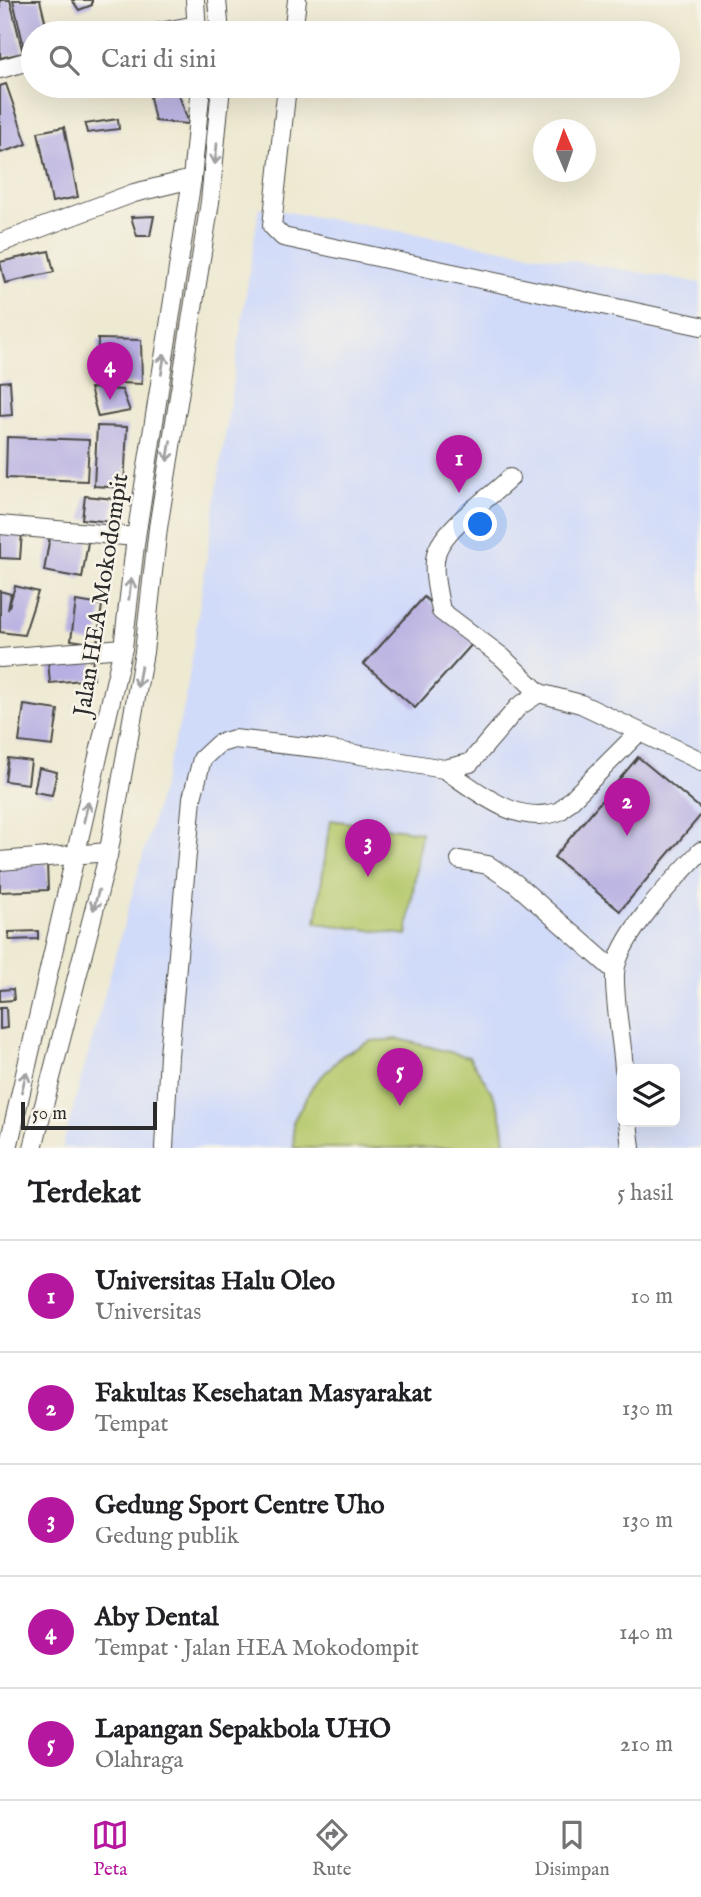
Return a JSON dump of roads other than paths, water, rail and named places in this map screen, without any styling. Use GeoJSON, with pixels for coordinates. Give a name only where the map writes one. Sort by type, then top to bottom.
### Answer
{"type":"FeatureCollection","features":[{"type":"Feature","properties":{"kind":"street"},"geometry":{"type":"LineString","coordinates":[[195,0],[196,21]]}},
{"type":"Feature","properties":{"kind":"street"},"geometry":{"type":"LineString","coordinates":[[217,0],[219,21]]}},
{"type":"Feature","properties":{"kind":"street"},"geometry":{"type":"LineString","coordinates":[[294,21],[297,0]]}},
{"type":"Feature","properties":{"kind":"street"},"geometry":{"type":"LineString","coordinates":[[0,69],[21,63]]}},
{"type":"Feature","properties":{"kind":"street","name":"Jalan HEA Mokodompit"},"geometry":{"type":"LineString","coordinates":[[8,1148],[123,648],[136,537],[192,179],[200,98]]}},
{"type":"Feature","properties":{"kind":"street","name":"Jalan HEA Mokodompit"},"geometry":{"type":"LineString","coordinates":[[33,1148],[108,852],[144,652],[158,528],[211,202],[219,98]]}},
{"type":"Feature","properties":{"kind":"street"},"geometry":{"type":"LineString","coordinates":[[287,98],[272,226],[283,237],[701,326]]}},
{"type":"Feature","properties":{"kind":"street"},"geometry":{"type":"LineString","coordinates":[[0,243],[134,193],[192,179]]}},
{"type":"Feature","properties":{"kind":"street"},"geometry":{"type":"LineString","coordinates":[[175,289],[197,288]]}},
{"type":"Feature","properties":{"kind":"street"},"geometry":{"type":"LineString","coordinates":[[510,478],[449,532],[437,552],[435,577],[441,611],[502,657],[539,693],[581,704],[701,761]]}},
{"type":"Feature","properties":{"kind":"street"},"geometry":{"type":"LineString","coordinates":[[0,525],[136,537]]}},
{"type":"Feature","properties":{"kind":"street"},"geometry":{"type":"LineString","coordinates":[[0,658],[123,648]]}},
{"type":"Feature","properties":{"kind":"street"},"geometry":{"type":"LineString","coordinates":[[444,769],[470,763],[518,707],[539,693]]}},
{"type":"Feature","properties":{"kind":"street"},"geometry":{"type":"LineString","coordinates":[[164,1148],[169,1055],[191,811],[202,759],[218,744],[234,739],[325,749],[444,769],[512,811],[534,817],[560,811],[639,732]]}},
{"type":"Feature","properties":{"kind":"street"},"geometry":{"type":"LineString","coordinates":[[624,1064],[615,971],[630,935],[701,851]]}},
{"type":"Feature","properties":{"kind":"street"},"geometry":{"type":"LineString","coordinates":[[0,861],[108,852]]}},
{"type":"Feature","properties":{"kind":"street"},"geometry":{"type":"LineString","coordinates":[[460,860],[488,865],[515,883],[615,971]]}},
{"type":"Feature","properties":{"kind":"street"},"geometry":{"type":"LineString","coordinates":[[629,1127],[631,1148]]}},
{"type":"Feature","properties":{"kind":"place","name":"Aby Dental"},"geometry":{"type":"Point","coordinates":[110,400]}},
{"type":"Feature","properties":{"kind":"place","name":"Universitas Halu Oleo"},"geometry":{"type":"Point","coordinates":[459,493]}},
{"type":"Feature","properties":{"kind":"place","name":"Fakultas Kesehatan Masyarakat"},"geometry":{"type":"Point","coordinates":[627,836]}},
{"type":"Feature","properties":{"kind":"place","name":"Gedung Sport Centre Uho"},"geometry":{"type":"Point","coordinates":[368,877]}},
{"type":"Feature","properties":{"kind":"place","name":"Lapangan Sepakbola UHO"},"geometry":{"type":"Point","coordinates":[400,1106]}}]}
